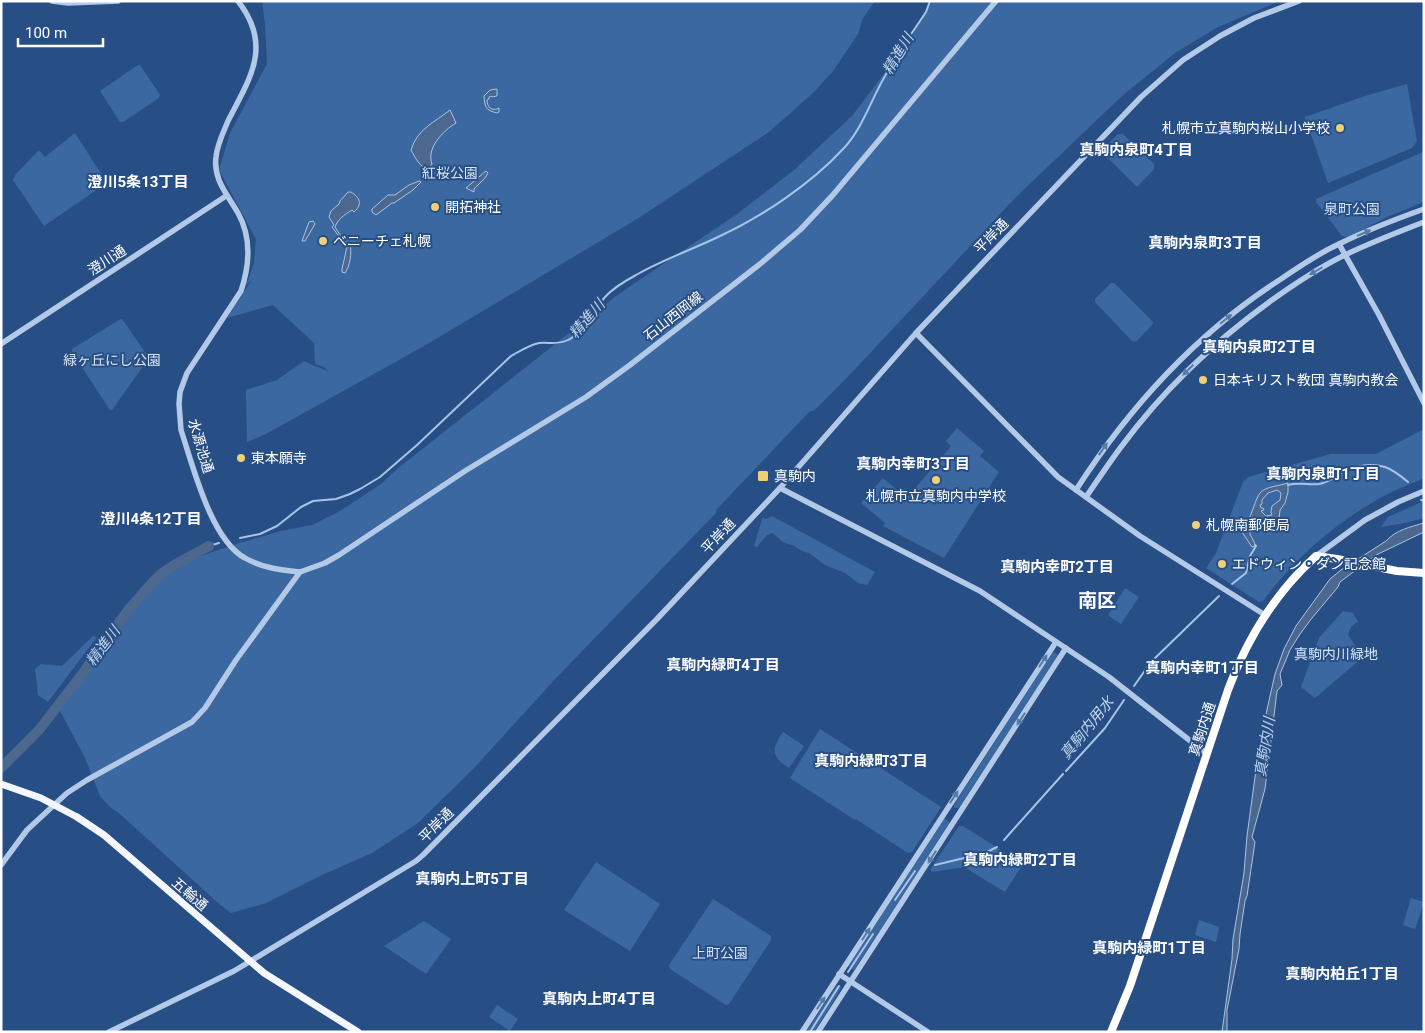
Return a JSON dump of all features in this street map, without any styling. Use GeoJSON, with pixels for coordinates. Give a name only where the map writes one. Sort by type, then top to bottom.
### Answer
{"type":"FeatureCollection","features":[{"type":"Feature","properties":{"kind":"highway"},"geometry":{"type":"LineString","coordinates":[[1316,556],[1397,571],[1424,572]]}},
{"type":"Feature","properties":{"kind":"highway","name":"真駒内通"},"geometry":{"type":"LineString","coordinates":[[1111,1032],[1130,986],[1235,671],[1265,615],[1286,588],[1316,556]]}},
{"type":"Feature","properties":{"kind":"main road","name":"五輪通"},"geometry":{"type":"LineString","coordinates":[[1,784],[41,798],[78,817],[104,835],[264,973],[358,1032]]}},
{"type":"Feature","properties":{"kind":"street"},"geometry":{"type":"LineString","coordinates":[[52,1],[118,1]]}},
{"type":"Feature","properties":{"kind":"street","name":"水源池通"},"geometry":{"type":"LineString","coordinates":[[238,1],[253,26],[256,44],[255,63],[218,145],[215,158],[218,179],[226,196],[237,211],[246,232],[249,247],[246,276],[241,291],[187,374],[180,392],[180,430],[211,518],[231,548],[244,558],[275,570],[300,572]]}},
{"type":"Feature","properties":{"kind":"street","name":"石山西岡線"},"geometry":{"type":"LineString","coordinates":[[300,572],[325,563],[339,555],[465,471],[586,397],[760,264],[800,230],[832,196],[996,1]]}},
{"type":"Feature","properties":{"kind":"street","name":"平岸通"},"geometry":{"type":"LineString","coordinates":[[109,1032],[234,971],[423,855],[654,622],[780,488],[916,333],[1124,115],[1168,72],[1227,32],[1299,1]]}},
{"type":"Feature","properties":{"kind":"street","name":"澄川通"},"geometry":{"type":"LineString","coordinates":[[1,344],[226,196]]}},
{"type":"Feature","properties":{"kind":"street"},"geometry":{"type":"LineString","coordinates":[[1076,490],[1124,422],[1153,388],[1225,319],[1258,294],[1339,244],[1424,209]]}},
{"type":"Feature","properties":{"kind":"street"},"geometry":{"type":"LineString","coordinates":[[1086,497],[1121,447],[1164,395],[1208,351],[1249,316],[1302,280],[1346,254],[1424,222]]}},
{"type":"Feature","properties":{"kind":"street"},"geometry":{"type":"LineString","coordinates":[[1339,244],[1424,403]]}},
{"type":"Feature","properties":{"kind":"street"},"geometry":{"type":"LineString","coordinates":[[916,333],[1052,471],[1140,536],[1265,615]]}},
{"type":"Feature","properties":{"kind":"street"},"geometry":{"type":"LineString","coordinates":[[780,488],[980,592],[1109,676],[1207,754]]}},
{"type":"Feature","properties":{"kind":"street"},"geometry":{"type":"LineString","coordinates":[[1316,556],[1365,520],[1398,502],[1424,491]]}},
{"type":"Feature","properties":{"kind":"street"},"geometry":{"type":"LineString","coordinates":[[1,865],[23,835],[67,793],[86,780],[192,722],[205,708],[236,660],[300,572]]}},
{"type":"Feature","properties":{"kind":"street"},"geometry":{"type":"LineString","coordinates":[[802,1032],[1056,642]]}},
{"type":"Feature","properties":{"kind":"street"},"geometry":{"type":"LineString","coordinates":[[818,1032],[1066,648]]}},
{"type":"Feature","properties":{"kind":"street"},"geometry":{"type":"LineString","coordinates":[[839,974],[928,1032]]}},
{"type":"Feature","properties":{"kind":"green space","name":"紅桜公園"},"geometry":{"type":"Polygon","coordinates":[[[262,1],[875,1],[863,18],[858,34],[833,71],[814,92],[769,132],[637,219],[424,346],[266,434],[247,442],[246,390],[277,380],[304,361],[329,372],[324,367],[315,364],[314,343],[273,305],[227,318],[253,278],[246,286],[254,263],[256,239],[219,170],[230,133],[267,64],[262,1]]]}},
{"type":"Feature","properties":{"kind":"green space"},"geometry":{"type":"Polygon","coordinates":[[[932,1],[1280,1],[1218,27],[1175,53],[1122,96],[1015,198],[858,366],[815,410],[809,412],[716,510],[716,513],[557,677],[474,768],[418,823],[372,853],[266,903],[231,913],[110,807],[100,796],[85,758],[59,709],[133,608],[162,577],[183,562],[281,531],[312,525],[342,510],[381,484],[397,469],[616,296],[737,214],[794,170],[852,116],[909,41],[932,1]]]}},
{"type":"Feature","properties":{"kind":"green space"},"geometry":{"type":"Polygon","coordinates":[[[140,65],[160,95],[159,98],[123,122],[120,122],[100,91],[140,65]]]}},
{"type":"Feature","properties":{"kind":"green space"},"geometry":{"type":"Polygon","coordinates":[[[1407,84],[1417,141],[1412,148],[1328,183],[1305,117],[1365,96],[1407,84]]]}},
{"type":"Feature","properties":{"kind":"green space"},"geometry":{"type":"Polygon","coordinates":[[[75,133],[108,182],[44,226],[13,180],[16,174],[39,150],[45,157],[75,133]]]}},
{"type":"Feature","properties":{"kind":"green space"},"geometry":{"type":"Polygon","coordinates":[[[1118,134],[1123,134],[1154,164],[1154,169],[1137,187],[1101,151],[1118,134]]]}},
{"type":"Feature","properties":{"kind":"green space","name":"泉町公園"},"geometry":{"type":"Polygon","coordinates":[[[1423,152],[1424,202],[1387,217],[1348,237],[1342,236],[1316,202],[1316,199],[1423,152]]]}},
{"type":"Feature","properties":{"kind":"green space"},"geometry":{"type":"Polygon","coordinates":[[[1111,283],[1114,283],[1153,322],[1136,342],[1132,341],[1095,302],[1095,299],[1111,283]]]}},
{"type":"Feature","properties":{"kind":"green space","name":"緑ヶ丘にし公園"},"geometry":{"type":"Polygon","coordinates":[[[122,319],[149,358],[112,410],[110,410],[72,352],[72,349],[122,319]]]}},
{"type":"Feature","properties":{"kind":"green space"},"geometry":{"type":"Polygon","coordinates":[[[957,428],[984,451],[980,456],[999,472],[944,558],[883,526],[885,523],[861,503],[883,478],[907,498],[951,446],[946,441],[957,428]]]}},
{"type":"Feature","properties":{"kind":"green space"},"geometry":{"type":"Polygon","coordinates":[[[1424,429],[1424,478],[1381,498],[1328,533],[1300,558],[1263,601],[1259,602],[1206,568],[1216,553],[1243,482],[1248,477],[1331,454],[1376,454],[1424,429]]]}},
{"type":"Feature","properties":{"kind":"green space"},"geometry":{"type":"Polygon","coordinates":[[[1424,501],[1424,518],[1381,527],[1388,517],[1424,501]]]}},
{"type":"Feature","properties":{"kind":"green space"},"geometry":{"type":"Polygon","coordinates":[[[772,516],[875,572],[867,585],[858,583],[845,573],[825,565],[809,553],[783,542],[772,533],[767,535],[757,547],[754,546],[762,519],[772,516]]]}},
{"type":"Feature","properties":{"kind":"green space"},"geometry":{"type":"Polygon","coordinates":[[[1125,588],[1139,597],[1121,624],[1108,615],[1125,588]]]}},
{"type":"Feature","properties":{"kind":"green space","name":"真駒内川緑地"},"geometry":{"type":"Polygon","coordinates":[[[1343,611],[1353,613],[1358,622],[1352,626],[1348,635],[1363,657],[1315,698],[1301,687],[1319,638],[1343,611]]]}},
{"type":"Feature","properties":{"kind":"green space"},"geometry":{"type":"Polygon","coordinates":[[[93,636],[97,637],[48,702],[38,695],[35,669],[41,664],[62,666],[93,636]]]}},
{"type":"Feature","properties":{"kind":"green space"},"geometry":{"type":"Polygon","coordinates":[[[1054,652],[1058,655],[1057,657],[959,808],[954,808],[954,805],[1054,652]]]}},
{"type":"Feature","properties":{"kind":"green space"},"geometry":{"type":"Polygon","coordinates":[[[820,729],[941,807],[912,852],[908,853],[790,778],[820,729]]]}},
{"type":"Feature","properties":{"kind":"green space"},"geometry":{"type":"Polygon","coordinates":[[[783,732],[804,746],[789,768],[779,760],[775,752],[783,732]]]}},
{"type":"Feature","properties":{"kind":"green space"},"geometry":{"type":"Polygon","coordinates":[[[944,818],[950,823],[854,970],[848,966],[944,818]]]}},
{"type":"Feature","properties":{"kind":"green space"},"geometry":{"type":"Polygon","coordinates":[[[959,826],[963,826],[1023,864],[1005,892],[964,867],[933,872],[930,870],[959,826]]]}},
{"type":"Feature","properties":{"kind":"green space"},"geometry":{"type":"Polygon","coordinates":[[[596,862],[660,904],[630,951],[564,910],[596,862]]]}},
{"type":"Feature","properties":{"kind":"green space"},"geometry":{"type":"Polygon","coordinates":[[[1411,898],[1424,902],[1415,929],[1403,925],[1411,898]]]}},
{"type":"Feature","properties":{"kind":"green space","name":"上町公園"},"geometry":{"type":"Polygon","coordinates":[[[713,899],[771,936],[771,940],[729,1004],[726,1005],[670,969],[669,965],[713,899]]]}},
{"type":"Feature","properties":{"kind":"green space"},"geometry":{"type":"Polygon","coordinates":[[[1199,920],[1219,927],[1216,942],[1195,935],[1199,920]]]}},
{"type":"Feature","properties":{"kind":"green space"},"geometry":{"type":"Polygon","coordinates":[[[424,921],[451,939],[426,974],[384,946],[424,921]]]}},
{"type":"Feature","properties":{"kind":"green space"},"geometry":{"type":"Polygon","coordinates":[[[837,985],[841,987],[838,994],[814,1032],[806,1032],[837,985]]]}},
{"type":"Feature","properties":{"kind":"green space"},"geometry":{"type":"Polygon","coordinates":[[[497,1005],[518,1019],[510,1031],[489,1017],[497,1005]]]}},
{"type":"Feature","properties":{"kind":"water"},"geometry":{"type":"Polygon","coordinates":[[[497,89],[497,96],[491,96],[487,100],[490,108],[499,108],[497,113],[490,111],[486,107],[484,96],[490,90],[497,89]]]}},
{"type":"Feature","properties":{"kind":"water"},"geometry":{"type":"Polygon","coordinates":[[[450,110],[456,123],[437,140],[431,152],[432,164],[429,168],[423,167],[411,150],[414,143],[422,131],[450,110]]]}},
{"type":"Feature","properties":{"kind":"water"},"geometry":{"type":"Polygon","coordinates":[[[486,171],[488,173],[474,189],[474,192],[466,188],[486,171]]]}},
{"type":"Feature","properties":{"kind":"water"},"geometry":{"type":"Polygon","coordinates":[[[421,182],[413,190],[376,215],[372,212],[372,209],[388,195],[395,195],[409,185],[421,182]]]}},
{"type":"Feature","properties":{"kind":"water"},"geometry":{"type":"Polygon","coordinates":[[[348,192],[357,197],[359,206],[354,212],[352,210],[342,217],[335,227],[344,241],[350,244],[350,259],[345,273],[342,272],[342,269],[347,247],[332,227],[334,225],[329,217],[331,211],[348,192]]]}},
{"type":"Feature","properties":{"kind":"water"},"geometry":{"type":"Polygon","coordinates":[[[313,221],[315,224],[305,241],[302,241],[309,222],[313,221]]]}},
{"type":"Feature","properties":{"kind":"water"},"geometry":{"type":"Polygon","coordinates":[[[1288,483],[1288,492],[1285,503],[1280,510],[1279,519],[1270,530],[1257,526],[1250,529],[1250,534],[1256,546],[1252,547],[1242,532],[1244,530],[1247,531],[1246,523],[1258,496],[1266,489],[1288,483]],[[1277,490],[1268,493],[1262,500],[1260,505],[1264,510],[1261,511],[1266,516],[1272,515],[1272,506],[1280,500],[1281,493],[1277,490]]]}},
{"type":"Feature","properties":{"kind":"water","name":"真駒内川"},"geometry":{"type":"Polygon","coordinates":[[[1424,523],[1424,532],[1376,555],[1340,582],[1300,634],[1290,650],[1280,674],[1282,685],[1277,691],[1265,789],[1252,837],[1255,842],[1239,949],[1227,1010],[1227,1032],[1222,1032],[1260,740],[1265,730],[1266,714],[1275,674],[1284,649],[1296,626],[1330,579],[1394,534],[1424,523]]]}},
{"type":"Feature","properties":{"kind":"waterway","name":"精進川"},"geometry":{"type":"LineString","coordinates":[[240,538],[260,534],[277,526],[301,507],[313,501],[336,499],[350,494],[380,477],[417,445],[511,356],[535,344],[561,342],[574,337],[584,327],[605,297],[619,285],[656,265],[752,220],[802,186],[831,161],[851,140],[880,85],[926,12],[930,1]]}},
{"type":"Feature","properties":{"kind":"waterway","name":"真駒内用水"},"geometry":{"type":"LineString","coordinates":[[1288,485],[1322,483],[1358,466],[1369,465],[1388,468],[1408,482]]}},
{"type":"Feature","properties":{"kind":"waterway","name":"精進川"},"geometry":{"type":"LineString","coordinates":[[209,546],[219,543]]}},
{"type":"Feature","properties":{"kind":"waterway","name":"真駒内用水"},"geometry":{"type":"LineString","coordinates":[[1232,584],[1246,573],[1255,545]]}},
{"type":"Feature","properties":{"kind":"waterway","name":"精進川"},"geometry":{"type":"LineString","coordinates":[[1,768],[39,730],[129,609],[150,585],[161,574],[176,564],[209,546]]}},
{"type":"Feature","properties":{"kind":"waterway","name":"真駒内用水"},"geometry":{"type":"LineString","coordinates":[[1134,686],[1151,662],[1219,596]]}},
{"type":"Feature","properties":{"kind":"waterway","name":"真駒内用水"},"geometry":{"type":"LineString","coordinates":[[1066,771],[1105,728],[1124,700]]}},
{"type":"Feature","properties":{"kind":"waterway","name":"真駒内用水"},"geometry":{"type":"LineString","coordinates":[[1004,840],[1063,774]]}},
{"type":"Feature","properties":{"kind":"waterway","name":"真駒内用水"},"geometry":{"type":"LineString","coordinates":[[935,865],[985,853],[997,847]]}},
{"type":"Feature","properties":{"kind":"waterway","name":"真駒内用水"},"geometry":{"type":"LineString","coordinates":[[895,900],[915,871]]}},
{"type":"Feature","properties":{"kind":"waterway","name":"真駒内用水"},"geometry":{"type":"LineString","coordinates":[[848,972],[873,934]]}},
{"type":"Feature","properties":{"kind":"waterway","name":"真駒内用水"},"geometry":{"type":"LineString","coordinates":[[810,1032],[839,986]]}},
{"type":"Feature","properties":{"kind":"place","name":"札幌市立真駒内桜山小学校"},"geometry":{"type":"Point","coordinates":[1340,128]}},
{"type":"Feature","properties":{"kind":"place","name":"開拓神社"},"geometry":{"type":"Point","coordinates":[435,207]}},
{"type":"Feature","properties":{"kind":"place","name":"べニーチェ札幌"},"geometry":{"type":"Point","coordinates":[323,241]}},
{"type":"Feature","properties":{"kind":"place","name":"日本キリスト教団 真駒内教会"},"geometry":{"type":"Point","coordinates":[1203,380]}},
{"type":"Feature","properties":{"kind":"place","name":"東本願寺"},"geometry":{"type":"Point","coordinates":[241,458]}},
{"type":"Feature","properties":{"kind":"place","name":"真駒内"},"geometry":{"type":"Point","coordinates":[763,476]}},
{"type":"Feature","properties":{"kind":"place","name":"札幌市立真駒内中学校"},"geometry":{"type":"Point","coordinates":[936,480]}},
{"type":"Feature","properties":{"kind":"place","name":"札幌南郵便局"},"geometry":{"type":"Point","coordinates":[1196,525]}},
{"type":"Feature","properties":{"kind":"place","name":"エドウィン・ダン記念館"},"geometry":{"type":"Point","coordinates":[1222,564]}},
{"type":"Feature","properties":{"kind":"district","name":"真駒内泉町4丁目"},"geometry":{"type":"Point","coordinates":[1136,150]}},
{"type":"Feature","properties":{"kind":"district","name":"澄川5条13丁目"},"geometry":{"type":"Point","coordinates":[138,182]}},
{"type":"Feature","properties":{"kind":"district","name":"真駒内泉町3丁目"},"geometry":{"type":"Point","coordinates":[1205,243]}},
{"type":"Feature","properties":{"kind":"district","name":"真駒内泉町2丁目"},"geometry":{"type":"Point","coordinates":[1259,347]}},
{"type":"Feature","properties":{"kind":"district","name":"真駒内幸町3丁目"},"geometry":{"type":"Point","coordinates":[913,464]}},
{"type":"Feature","properties":{"kind":"district","name":"真駒内泉町1丁目"},"geometry":{"type":"Point","coordinates":[1323,474]}},
{"type":"Feature","properties":{"kind":"district","name":"澄川4条12丁目"},"geometry":{"type":"Point","coordinates":[151,519]}},
{"type":"Feature","properties":{"kind":"district","name":"真駒内幸町2丁目"},"geometry":{"type":"Point","coordinates":[1057,567]}},
{"type":"Feature","properties":{"kind":"district","name":"南区"},"geometry":{"type":"Point","coordinates":[1097,600]}},
{"type":"Feature","properties":{"kind":"district","name":"真駒内緑町4丁目"},"geometry":{"type":"Point","coordinates":[723,665]}},
{"type":"Feature","properties":{"kind":"district","name":"真駒内幸町1丁目"},"geometry":{"type":"Point","coordinates":[1202,668]}},
{"type":"Feature","properties":{"kind":"district","name":"真駒内緑町3丁目"},"geometry":{"type":"Point","coordinates":[871,761]}},
{"type":"Feature","properties":{"kind":"district","name":"真駒内緑町2丁目"},"geometry":{"type":"Point","coordinates":[1020,860]}},
{"type":"Feature","properties":{"kind":"district","name":"真駒内上町5丁目"},"geometry":{"type":"Point","coordinates":[472,879]}},
{"type":"Feature","properties":{"kind":"district","name":"真駒内緑町1丁目"},"geometry":{"type":"Point","coordinates":[1149,948]}},
{"type":"Feature","properties":{"kind":"district","name":"真駒内柏丘1丁目"},"geometry":{"type":"Point","coordinates":[1342,974]}},
{"type":"Feature","properties":{"kind":"district","name":"真駒内上町4丁目"},"geometry":{"type":"Point","coordinates":[599,999]}}]}
